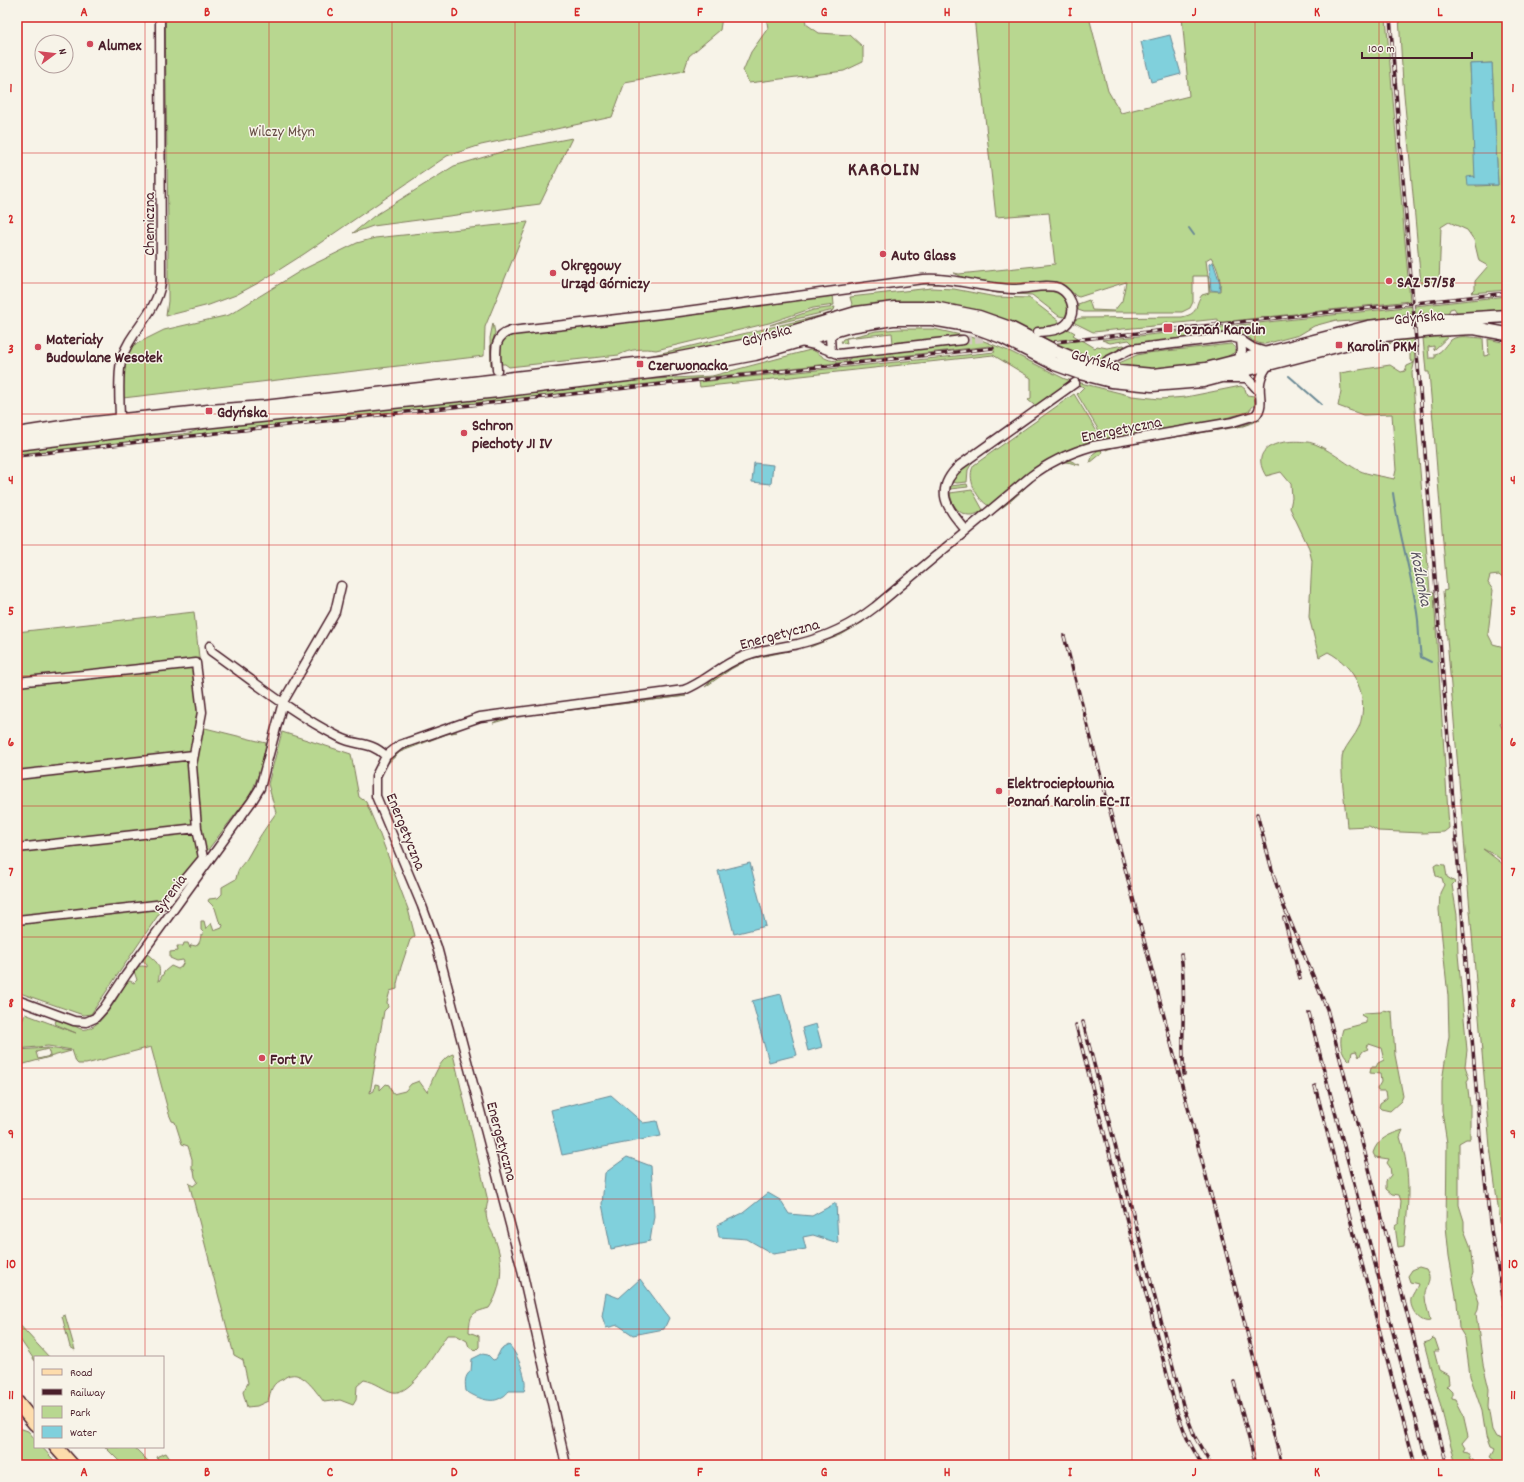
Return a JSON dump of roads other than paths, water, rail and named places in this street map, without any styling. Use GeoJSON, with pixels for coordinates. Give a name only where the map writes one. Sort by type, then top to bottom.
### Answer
{"type":"FeatureCollection","features":[{"type":"Feature","properties":{"kind":"main road","name":"Gdyńska"},"geometry":{"type":"LineString","coordinates":[[17,434],[70,425],[264,407],[477,384],[686,358],[755,343],[856,313],[901,307],[934,308],[979,317],[1010,328],[1069,358],[1120,372],[1146,374],[1173,374],[1206,370],[1236,362],[1269,358],[1357,340],[1395,334],[1474,328],[1507,334]]}},
{"type":"Feature","properties":{"kind":"main road","name":"Gdyńska"},"geometry":{"type":"LineString","coordinates":[[17,444],[133,430],[491,392],[671,370],[722,361],[799,342],[861,324],[886,320],[913,318],[938,320],[972,326],[1014,342],[1056,364],[1104,380],[1136,385],[1161,386],[1186,384],[1217,378],[1269,358],[1368,327],[1410,322],[1507,316]]}},
{"type":"Feature","properties":{"kind":"main road"},"geometry":{"type":"LineString","coordinates":[[17,1402],[34,1423]]}},
{"type":"Feature","properties":{"kind":"main road"},"geometry":{"type":"LineString","coordinates":[[57,1448],[72,1465]]}},
{"type":"Feature","properties":{"kind":"street","name":"Chemiczna"},"geometry":{"type":"LineString","coordinates":[[120,420],[121,359],[126,348],[154,307],[161,283],[160,17]]}},
{"type":"Feature","properties":{"kind":"street"},"geometry":{"type":"LineString","coordinates":[[498,370],[496,346],[498,338],[504,333],[511,331],[680,312],[922,279],[950,279],[1005,289],[1050,286],[1060,289],[1067,294],[1071,301],[1072,308],[1069,320],[1059,328],[1038,332]]}},
{"type":"Feature","properties":{"kind":"street"},"geometry":{"type":"LineString","coordinates":[[831,352],[830,340],[837,330]]}},
{"type":"Feature","properties":{"kind":"street"},"geometry":{"type":"LineString","coordinates":[[1107,361],[1123,352],[1144,346],[1231,337],[1242,340],[1269,358]]}},
{"type":"Feature","properties":{"kind":"street"},"geometry":{"type":"LineString","coordinates":[[799,342],[815,345],[831,352],[843,354],[963,340]]}},
{"type":"Feature","properties":{"kind":"street"},"geometry":{"type":"LineString","coordinates":[[1236,362],[1242,352],[1242,340]]}},
{"type":"Feature","properties":{"kind":"street","name":"Energetyczna"},"geometry":{"type":"LineString","coordinates":[[566,1465],[521,1266],[437,947],[422,906],[376,796],[376,776],[386,756],[400,745],[480,717],[684,690],[702,683],[740,658],[752,652],[799,644],[823,637],[849,625],[862,616],[1030,477],[1059,458],[1103,443],[1248,418],[1256,415],[1260,408],[1258,390],[1260,376],[1269,358]]}},
{"type":"Feature","properties":{"kind":"street"},"geometry":{"type":"LineString","coordinates":[[498,370],[507,374],[529,378]]}},
{"type":"Feature","properties":{"kind":"street"},"geometry":{"type":"LineString","coordinates":[[477,384],[498,370]]}},
{"type":"Feature","properties":{"kind":"street"},"geometry":{"type":"LineString","coordinates":[[1217,378],[1246,378],[1258,390]]}},
{"type":"Feature","properties":{"kind":"street"},"geometry":{"type":"LineString","coordinates":[[966,530],[953,515],[945,502],[944,490],[949,476],[966,461],[1075,384]]}},
{"type":"Feature","properties":{"kind":"street"},"geometry":{"type":"LineString","coordinates":[[100,435],[120,420],[133,430]]}},
{"type":"Feature","properties":{"kind":"street","name":"Syrenia"},"geometry":{"type":"LineString","coordinates":[[17,1000],[74,1021],[86,1022],[95,1018],[104,1008],[206,859],[260,788],[283,702],[335,612],[341,586]]}},
{"type":"Feature","properties":{"kind":"street"},"geometry":{"type":"LineString","coordinates":[[210,646],[211,651],[283,702],[338,737],[350,742],[372,745],[386,756]]}},
{"type":"Feature","properties":{"kind":"street"},"geometry":{"type":"LineString","coordinates":[[17,682],[195,662],[197,664],[202,712],[192,765],[197,828],[206,859],[165,904],[17,920]]}},
{"type":"Feature","properties":{"kind":"street"},"geometry":{"type":"LineString","coordinates":[[17,775],[194,756]]}},
{"type":"Feature","properties":{"kind":"street"},"geometry":{"type":"LineString","coordinates":[[17,848],[197,828]]}},
{"type":"Feature","properties":{"kind":"water"},"geometry":{"type":"Polygon","coordinates":[[[1170,35],[1181,74],[1151,82],[1141,42],[1170,35]]]}},
{"type":"Feature","properties":{"kind":"water"},"geometry":{"type":"Polygon","coordinates":[[[1492,63],[1498,185],[1468,185],[1467,177],[1474,176],[1475,178],[1470,64],[1492,63]]]}},
{"type":"Feature","properties":{"kind":"water"},"geometry":{"type":"Polygon","coordinates":[[[1213,262],[1220,283],[1219,291],[1211,290],[1209,264],[1213,262]]]}},
{"type":"Feature","properties":{"kind":"water"},"geometry":{"type":"Polygon","coordinates":[[[754,463],[773,465],[771,484],[752,482],[754,463]]]}},
{"type":"Feature","properties":{"kind":"water"},"geometry":{"type":"Polygon","coordinates":[[[750,863],[766,926],[734,934],[718,871],[750,863]]]}},
{"type":"Feature","properties":{"kind":"water"},"geometry":{"type":"Polygon","coordinates":[[[781,994],[797,1055],[769,1062],[752,1001],[781,994]]]}},
{"type":"Feature","properties":{"kind":"water"},"geometry":{"type":"Polygon","coordinates":[[[816,1024],[822,1047],[808,1051],[802,1028],[816,1024]]]}},
{"type":"Feature","properties":{"kind":"water"},"geometry":{"type":"Polygon","coordinates":[[[611,1095],[643,1123],[657,1121],[661,1136],[562,1155],[551,1110],[611,1095]]]}},
{"type":"Feature","properties":{"kind":"water"},"geometry":{"type":"Polygon","coordinates":[[[627,1157],[651,1166],[654,1216],[650,1241],[611,1249],[602,1204],[605,1173],[627,1157]]]}},
{"type":"Feature","properties":{"kind":"water"},"geometry":{"type":"Polygon","coordinates":[[[768,1193],[780,1200],[789,1214],[812,1216],[836,1203],[838,1243],[813,1235],[803,1237],[806,1249],[773,1254],[747,1239],[719,1237],[717,1225],[743,1213],[768,1193]]]}},
{"type":"Feature","properties":{"kind":"water"},"geometry":{"type":"Polygon","coordinates":[[[640,1279],[669,1318],[664,1329],[633,1335],[618,1325],[606,1328],[602,1316],[606,1293],[619,1298],[640,1279]]]}},
{"type":"Feature","properties":{"kind":"water"},"geometry":{"type":"Polygon","coordinates":[[[509,1345],[524,1374],[524,1391],[509,1391],[503,1397],[489,1400],[479,1398],[466,1391],[465,1385],[467,1375],[471,1371],[472,1359],[482,1354],[488,1355],[493,1360],[496,1359],[501,1349],[509,1345]]]}},
{"type":"Feature","properties":{"kind":"waterway"},"geometry":{"type":"LineString","coordinates":[[1189,228],[1194,235]]}},
{"type":"Feature","properties":{"kind":"waterway"},"geometry":{"type":"LineString","coordinates":[[1289,376],[1321,404]]}},
{"type":"Feature","properties":{"kind":"waterway","name":"Koźlanka"},"geometry":{"type":"LineString","coordinates":[[1393,493],[1416,604],[1421,657],[1431,662]]}},
{"type":"Feature","properties":{"kind":"tunnel"},"geometry":{"type":"LineString","coordinates":[[963,340],[997,337]]}},
{"type":"Feature","properties":{"kind":"railway"},"geometry":{"type":"LineString","coordinates":[[1390,17],[1480,1137],[1491,1230],[1507,1319]]}},
{"type":"Feature","properties":{"kind":"railway"},"geometry":{"type":"LineString","coordinates":[[1055,342],[1507,293]]}},
{"type":"Feature","properties":{"kind":"railway"},"geometry":{"type":"LineString","coordinates":[[17,456],[993,348]]}},
{"type":"Feature","properties":{"kind":"railway"},"geometry":{"type":"LineString","coordinates":[[1064,636],[1282,1465]]}},
{"type":"Feature","properties":{"kind":"railway"},"geometry":{"type":"LineString","coordinates":[[1257,814],[1275,881]]}},
{"type":"Feature","properties":{"kind":"railway"},"geometry":{"type":"LineString","coordinates":[[1274,877],[1282,902],[1327,1009],[1447,1465]]}},
{"type":"Feature","properties":{"kind":"railway"},"geometry":{"type":"LineString","coordinates":[[1284,918],[1300,978]]}},
{"type":"Feature","properties":{"kind":"railway"},"geometry":{"type":"LineString","coordinates":[[1181,954],[1183,969],[1184,1074]]}},
{"type":"Feature","properties":{"kind":"railway"},"geometry":{"type":"LineString","coordinates":[[1309,1013],[1428,1465]]}},
{"type":"Feature","properties":{"kind":"railway"},"geometry":{"type":"LineString","coordinates":[[1083,1022],[1184,1409],[1195,1437],[1211,1465]]}},
{"type":"Feature","properties":{"kind":"railway"},"geometry":{"type":"LineString","coordinates":[[1076,1025],[1176,1409],[1187,1438],[1202,1465]]}},
{"type":"Feature","properties":{"kind":"railway"},"geometry":{"type":"LineString","coordinates":[[1315,1086],[1415,1465]]}},
{"type":"Feature","properties":{"kind":"railway"},"geometry":{"type":"LineString","coordinates":[[1234,1382],[1256,1465]]}},
{"type":"Feature","properties":{"kind":"place","name":"Alumex"},"geometry":{"type":"Point","coordinates":[90,44]}},
{"type":"Feature","properties":{"kind":"place","name":"Auto Glass"},"geometry":{"type":"Point","coordinates":[883,254]}},
{"type":"Feature","properties":{"kind":"place","name":"Okręgowy Urząd Górniczy"},"geometry":{"type":"Point","coordinates":[553,273]}},
{"type":"Feature","properties":{"kind":"place","name":"SAZ 57/58"},"geometry":{"type":"Point","coordinates":[1389,281]}},
{"type":"Feature","properties":{"kind":"place","name":"Poznań Karolin"},"geometry":{"type":"Point","coordinates":[1168,328]}},
{"type":"Feature","properties":{"kind":"place","name":"Karolin PKM"},"geometry":{"type":"Point","coordinates":[1339,345]}},
{"type":"Feature","properties":{"kind":"place","name":"Materiały Budowlane Wesołek"},"geometry":{"type":"Point","coordinates":[38,347]}},
{"type":"Feature","properties":{"kind":"place","name":"Czerwonacka"},"geometry":{"type":"Point","coordinates":[640,364]}},
{"type":"Feature","properties":{"kind":"place","name":"Gdyńska"},"geometry":{"type":"Point","coordinates":[209,411]}},
{"type":"Feature","properties":{"kind":"place","name":"Schron piechoty J1 IV"},"geometry":{"type":"Point","coordinates":[464,433]}},
{"type":"Feature","properties":{"kind":"place","name":"Elektrociepłownia Poznań Karolin EC-II"},"geometry":{"type":"Point","coordinates":[999,791]}},
{"type":"Feature","properties":{"kind":"place","name":"Fort IV"},"geometry":{"type":"Point","coordinates":[262,1058]}},
{"type":"Feature","properties":{"kind":"district","name":"KAROLIN"},"geometry":{"type":"Point","coordinates":[884,168]}},
{"type":"Feature","properties":{"kind":"park label","name":"Wilczy Młyn"},"geometry":{"type":"Point","coordinates":[282,130]}}]}
